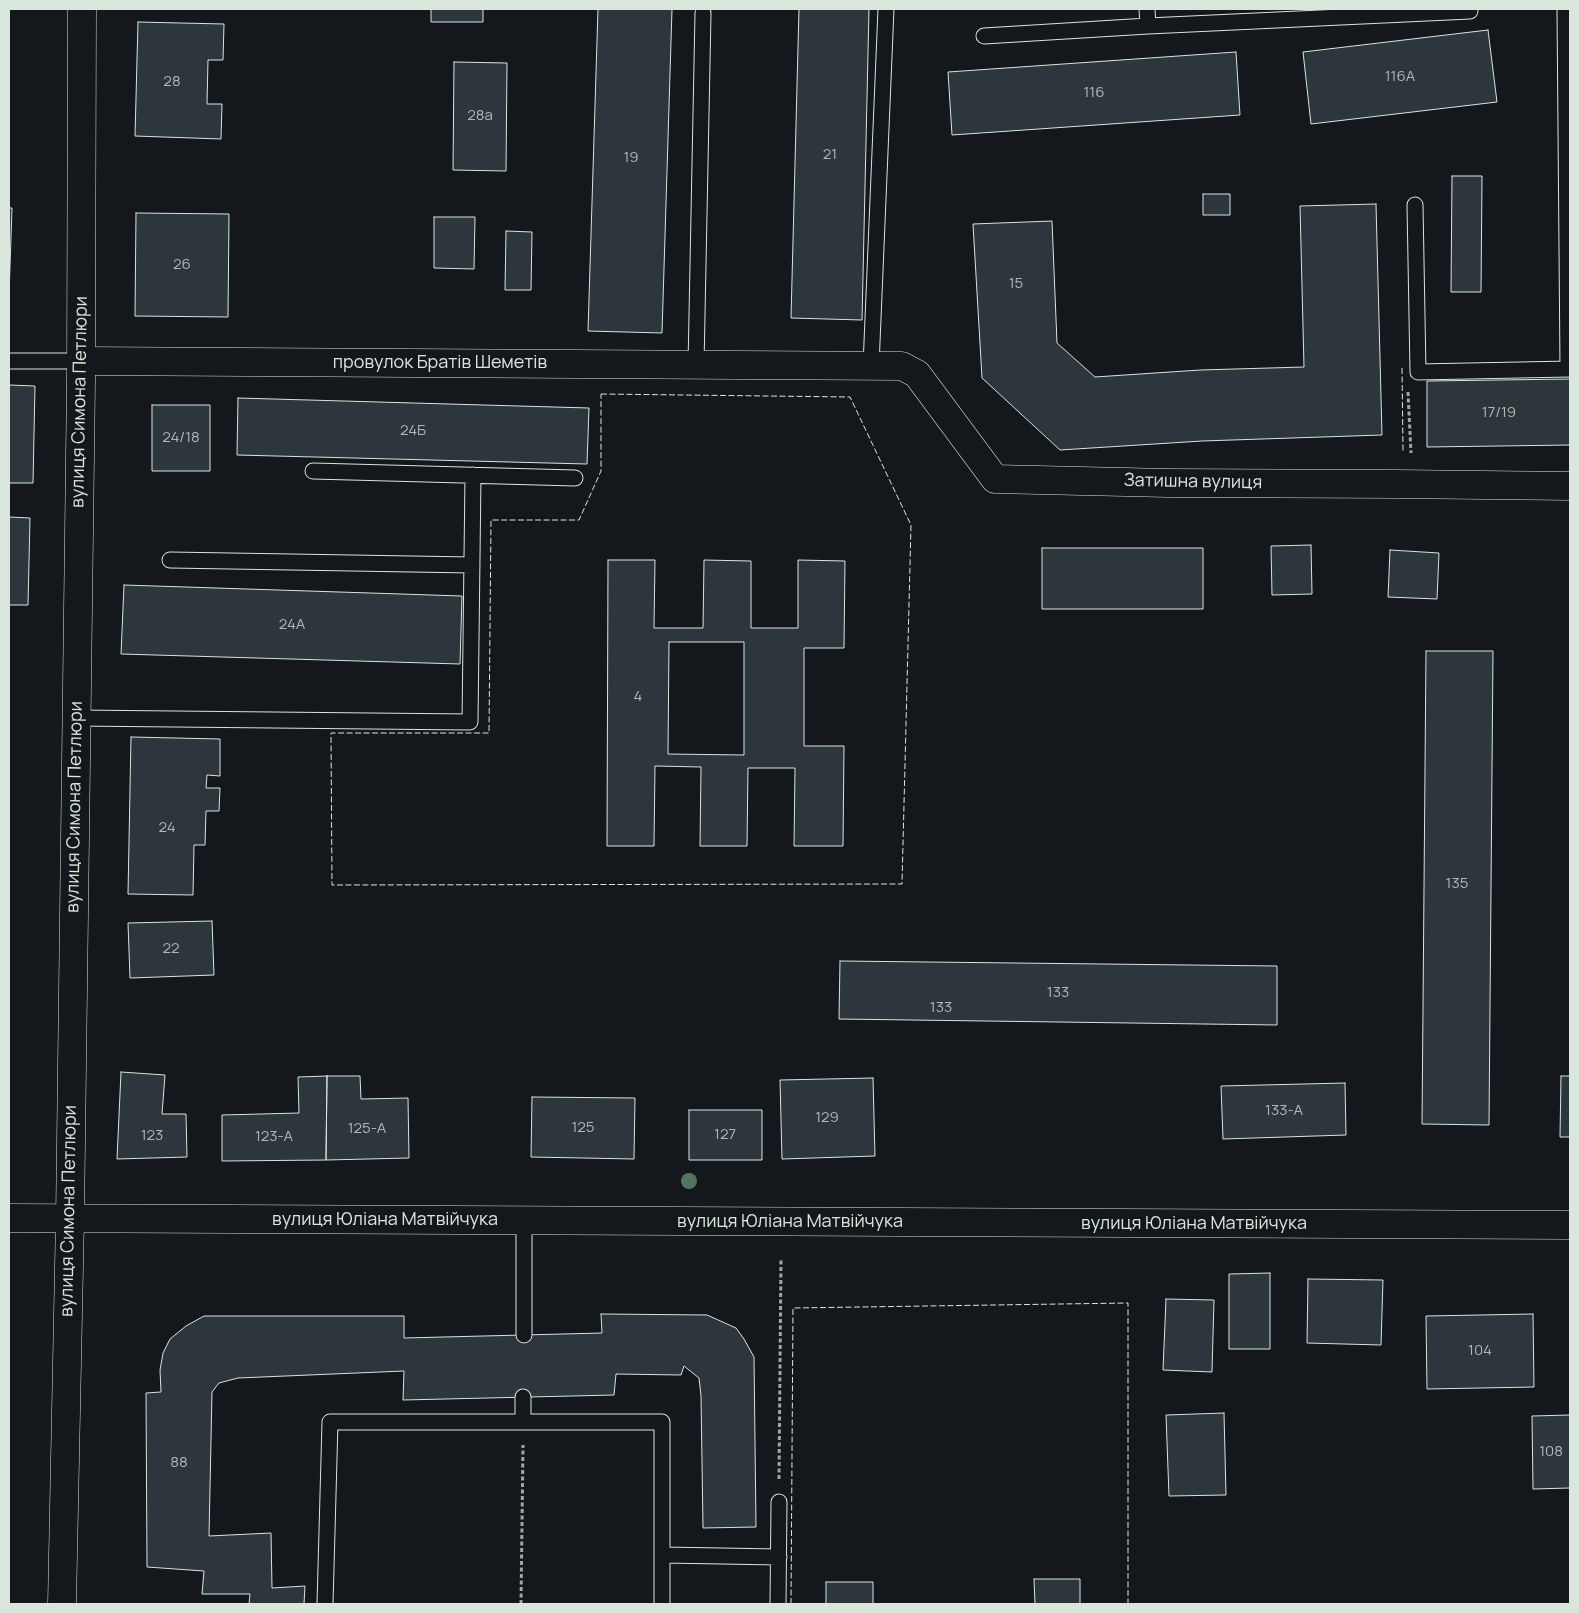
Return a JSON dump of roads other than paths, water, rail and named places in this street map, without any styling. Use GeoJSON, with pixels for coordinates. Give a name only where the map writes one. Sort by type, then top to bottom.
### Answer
{"type":"FeatureCollection","features":[{"type":"Feature","properties":{"kind":"street","name":"вулиця Симона Петлюри"},"geometry":{"type":"LineString","coordinates":[[62,1604],[70,1218],[81,361],[82,9]]}},
{"type":"Feature","properties":{"kind":"street","name":"провулок Братів Шеметів"},"geometry":{"type":"LineString","coordinates":[[81,361],[871,366]]}},
{"type":"Feature","properties":{"kind":"street","name":"Затишна вулиця"},"geometry":{"type":"LineString","coordinates":[[871,366],[902,366],[917,374],[995,478],[1168,483],[1570,486]]}},
{"type":"Feature","properties":{"kind":"street","name":"вулиця Юліана Матвійчука"},"geometry":{"type":"LineString","coordinates":[[9,1218],[1570,1226]]}},
{"type":"Feature","properties":{"kind":"lane"},"geometry":{"type":"LineString","coordinates":[[871,366],[886,9]]}},
{"type":"Feature","properties":{"kind":"lane"},"geometry":{"type":"LineString","coordinates":[[1148,9],[1148,26]]}},
{"type":"Feature","properties":{"kind":"lane"},"geometry":{"type":"LineString","coordinates":[[1414,204],[1418,372],[1569,369],[1565,9]]}},
{"type":"Feature","properties":{"kind":"lane"},"geometry":{"type":"LineString","coordinates":[[984,36],[1148,26],[1470,11]]}},
{"type":"Feature","properties":{"kind":"lane"},"geometry":{"type":"LineString","coordinates":[[696,365],[702,12]]}},
{"type":"Feature","properties":{"kind":"lane","name":"провулок Братів Шеметів"},"geometry":{"type":"LineString","coordinates":[[9,361],[81,361]]}},
{"type":"Feature","properties":{"kind":"lane"},"geometry":{"type":"LineString","coordinates":[[313,472],[574,478]]}},
{"type":"Feature","properties":{"kind":"lane"},"geometry":{"type":"LineString","coordinates":[[76,718],[470,722],[472,475]]}},
{"type":"Feature","properties":{"kind":"lane"},"geometry":{"type":"LineString","coordinates":[[170,560],[472,565]]}},
{"type":"Feature","properties":{"kind":"lane"},"geometry":{"type":"LineString","coordinates":[[524,1220],[524,1335]]}},
{"type":"Feature","properties":{"kind":"lane"},"geometry":{"type":"LineString","coordinates":[[523,1397],[523,1422]]}},
{"type":"Feature","properties":{"kind":"lane"},"geometry":{"type":"LineString","coordinates":[[324,1604],[330,1422],[662,1422],[662,1604]]}},
{"type":"Feature","properties":{"kind":"lane"},"geometry":{"type":"LineString","coordinates":[[778,1604],[779,1502]]}},
{"type":"Feature","properties":{"kind":"lane"},"geometry":{"type":"LineString","coordinates":[[663,1555],[779,1557]]}}]}
